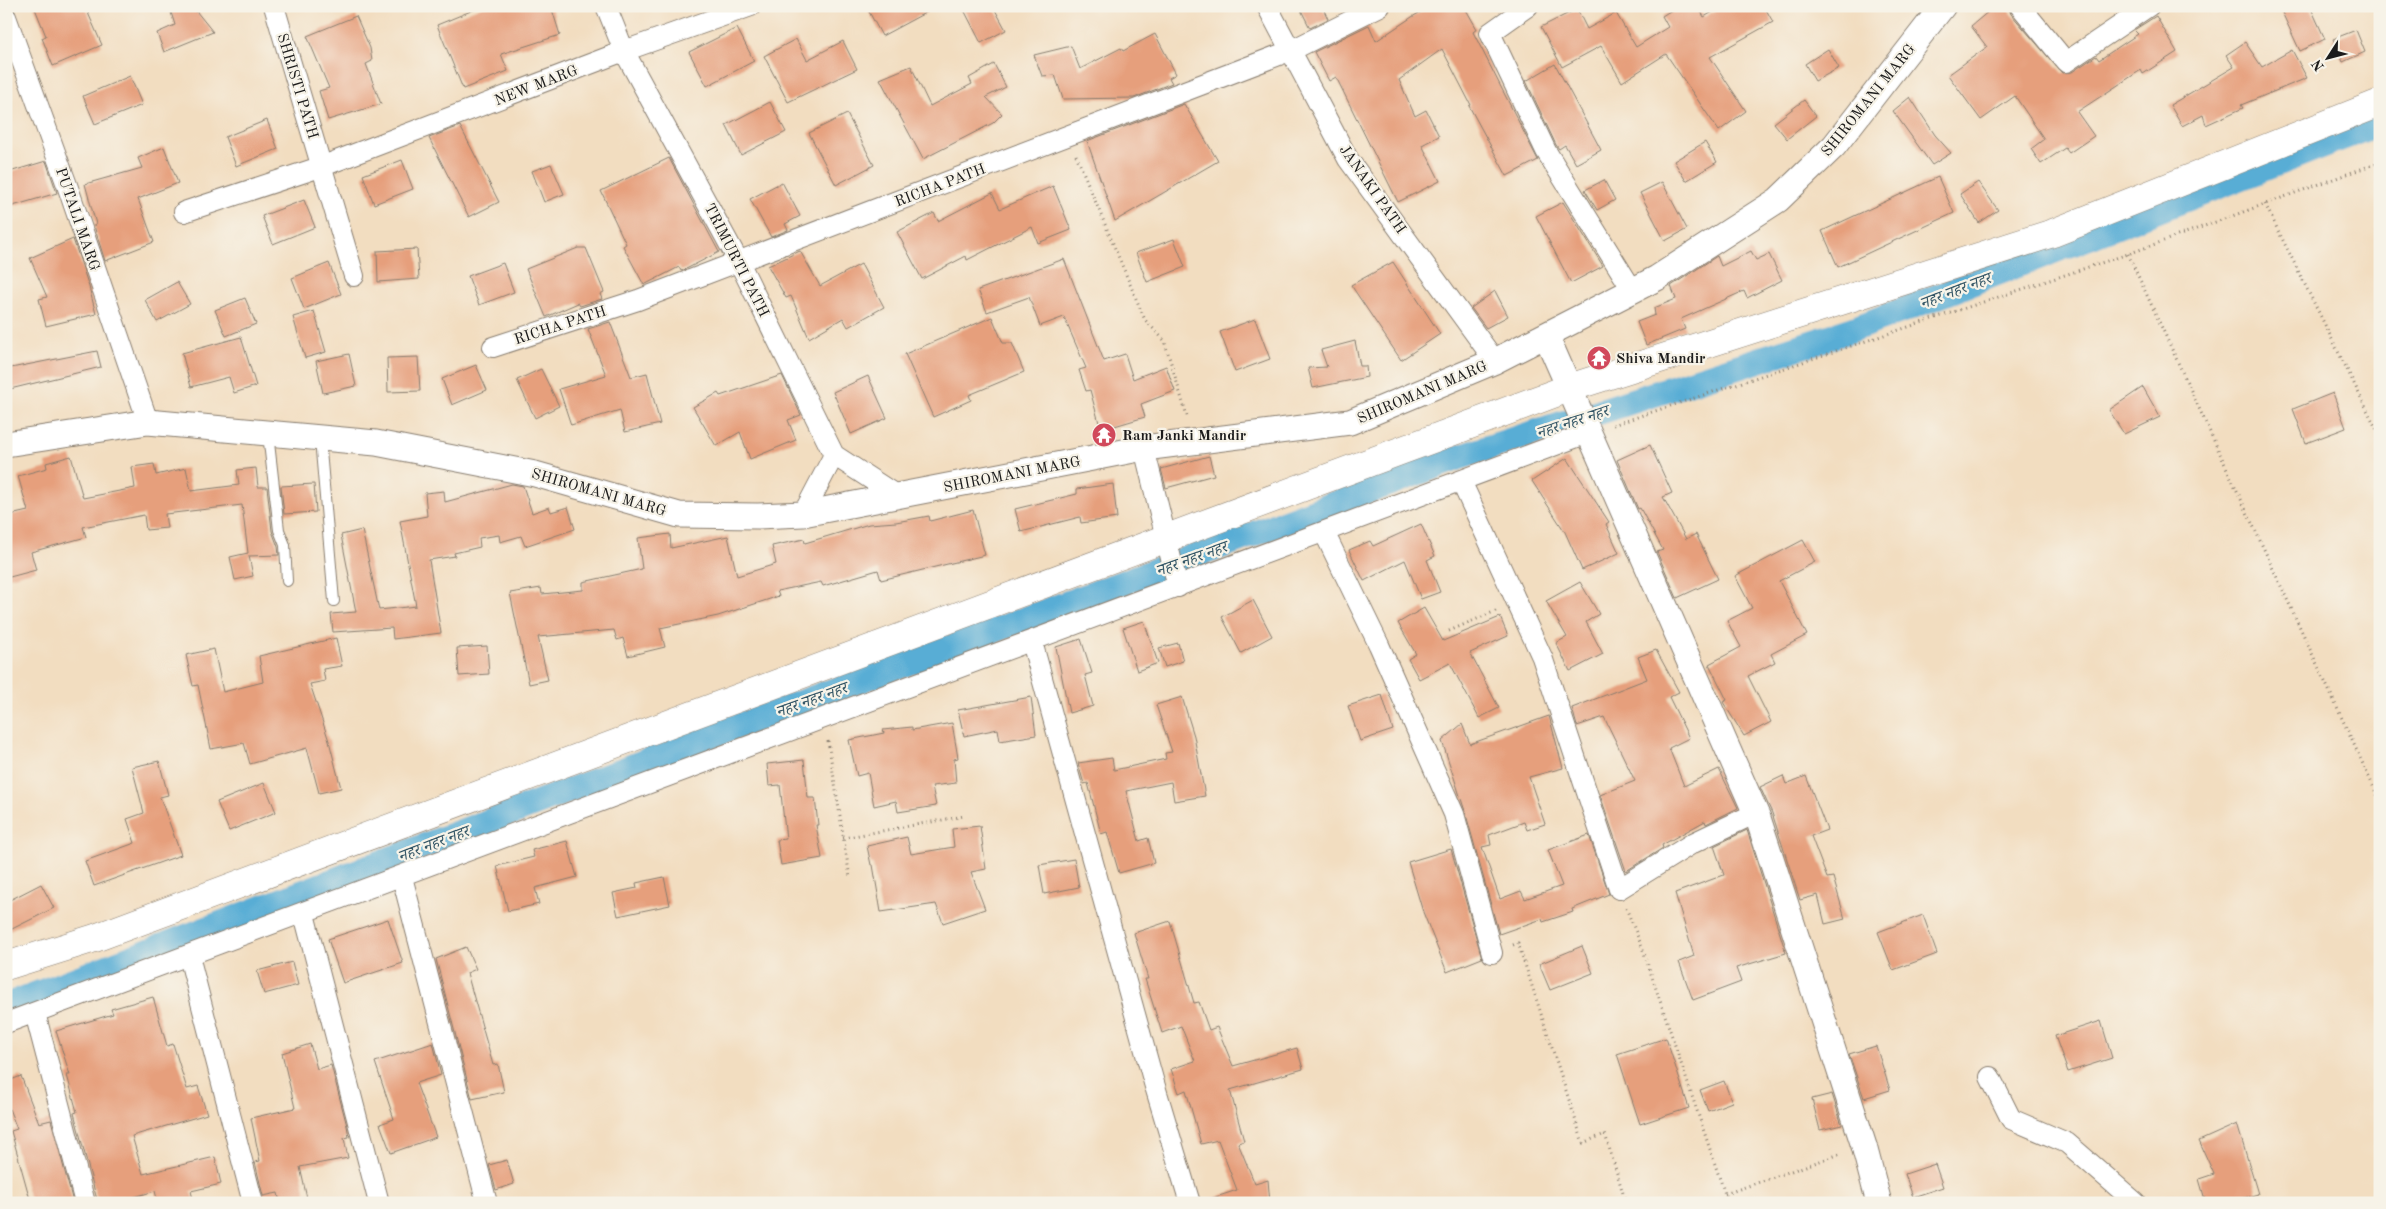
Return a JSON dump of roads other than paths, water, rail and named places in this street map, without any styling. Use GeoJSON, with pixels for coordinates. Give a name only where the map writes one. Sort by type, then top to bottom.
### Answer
{"type":"FeatureCollection","features":[{"type":"Feature","properties":{"kind":"main road"},"geometry":{"type":"LineString","coordinates":[[6,966],[104,934],[1166,538],[2052,234],[2380,103]]}},
{"type":"Feature","properties":{"kind":"street","name":"SHRISTI PATH"},"geometry":{"type":"LineString","coordinates":[[274,6],[323,166]]}},
{"type":"Feature","properties":{"kind":"street","name":"TRIMURTI PATH"},"geometry":{"type":"LineString","coordinates":[[606,6],[624,51],[739,262],[834,455]]}},
{"type":"Feature","properties":{"kind":"street","name":"NEW MARG"},"geometry":{"type":"LineString","coordinates":[[184,212],[323,166],[624,51],[751,6]]}},
{"type":"Feature","properties":{"kind":"street","name":"JANAKI PATH"},"geometry":{"type":"LineString","coordinates":[[1267,6],[1292,50],[1348,159],[1495,361]]}},
{"type":"Feature","properties":{"kind":"street","name":"RICHA PATH"},"geometry":{"type":"LineString","coordinates":[[493,346],[638,300],[1068,136],[1292,50],[1380,6]]}},
{"type":"Feature","properties":{"kind":"street"},"geometry":{"type":"LineString","coordinates":[[1528,6],[1490,33],[1546,151],[1633,291]]}},
{"type":"Feature","properties":{"kind":"street","name":"SHIROMANI MARG"},"geometry":{"type":"LineString","coordinates":[[6,444],[148,422],[376,443],[535,474],[679,515],[758,516],[803,514],[1144,448],[1350,422],[1495,361],[1633,291],[1657,278],[1778,200],[1834,146],[1943,6]]}},
{"type":"Feature","properties":{"kind":"street"},"geometry":{"type":"LineString","coordinates":[[2020,6],[2066,62],[2149,6]]}},
{"type":"Feature","properties":{"kind":"street","name":"PUTALI MARG"},"geometry":{"type":"LineString","coordinates":[[6,18],[67,185],[148,422]]}},
{"type":"Feature","properties":{"kind":"street"},"geometry":{"type":"LineString","coordinates":[[323,166],[354,276]]}},
{"type":"Feature","properties":{"kind":"street"},"geometry":{"type":"LineString","coordinates":[[1546,335],[1756,813],[1864,1146],[1879,1203]]}},
{"type":"Feature","properties":{"kind":"street"},"geometry":{"type":"LineString","coordinates":[[6,1023],[304,914],[1032,642],[1461,481],[1588,431]]}},
{"type":"Feature","properties":{"kind":"street"},"geometry":{"type":"LineString","coordinates":[[1144,448],[1178,587]]}},
{"type":"Feature","properties":{"kind":"street"},"geometry":{"type":"LineString","coordinates":[[803,514],[834,455],[897,496]]}},
{"type":"Feature","properties":{"kind":"street"},"geometry":{"type":"LineString","coordinates":[[1461,481],[1553,685],[1619,889],[1693,843],[1756,813]]}},
{"type":"Feature","properties":{"kind":"street"},"geometry":{"type":"LineString","coordinates":[[1324,532],[1379,645],[1454,814],[1492,953]]}},
{"type":"Feature","properties":{"kind":"street"},"geometry":{"type":"LineString","coordinates":[[1032,642],[1154,1083],[1190,1203]]}},
{"type":"Feature","properties":{"kind":"street"},"geometry":{"type":"LineString","coordinates":[[402,877],[487,1203]]}},
{"type":"Feature","properties":{"kind":"street"},"geometry":{"type":"LineString","coordinates":[[304,914],[379,1203]]}},
{"type":"Feature","properties":{"kind":"street"},"geometry":{"type":"LineString","coordinates":[[190,956],[252,1203]]}},
{"type":"Feature","properties":{"kind":"street"},"geometry":{"type":"LineString","coordinates":[[35,1013],[85,1203]]}},
{"type":"Feature","properties":{"kind":"street"},"geometry":{"type":"LineString","coordinates":[[1990,1077],[2011,1119],[2067,1143],[2136,1203]]}},
{"type":"Feature","properties":{"kind":"lane"},"geometry":{"type":"LineString","coordinates":[[268,433],[279,530],[285,545],[287,581]]}},
{"type":"Feature","properties":{"kind":"lane"},"geometry":{"type":"LineString","coordinates":[[320,438],[334,601]]}},
{"type":"Feature","properties":{"kind":"waterway","name":"नहर नहर नहर"},"geometry":{"type":"LineString","coordinates":[[6,1006],[725,731],[1457,458],[1854,329],[2380,123]]}},
{"type":"Feature","properties":{"kind":"place","name":"Shiva Mandir"},"geometry":{"type":"Point","coordinates":[1599,358]}},
{"type":"Feature","properties":{"kind":"place","name":"Ram Janki Mandir"},"geometry":{"type":"Point","coordinates":[1104,435]}}]}
